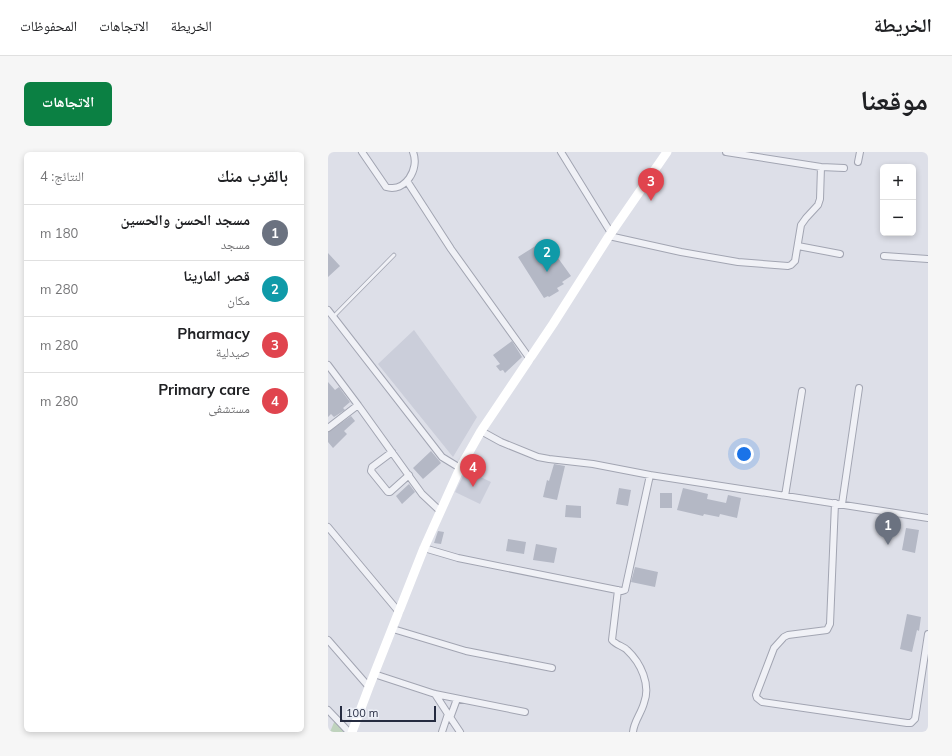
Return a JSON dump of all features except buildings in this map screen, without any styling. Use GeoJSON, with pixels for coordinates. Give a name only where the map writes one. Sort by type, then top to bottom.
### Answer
{"type":"FeatureCollection","features":[{"type":"Feature","properties":{"kind":"main road"},"geometry":{"type":"LineString","coordinates":[[352,732],[424,548],[460,468],[481,431],[530,359],[610,234],[667,152]]}},
{"type":"Feature","properties":{"kind":"street"},"geometry":{"type":"LineString","coordinates":[[362,152],[386,187],[391,188],[398,187],[407,181],[415,168],[415,158],[412,152]]}},
{"type":"Feature","properties":{"kind":"street"},"geometry":{"type":"LineString","coordinates":[[561,152],[610,234],[681,252],[738,262],[788,266],[795,261],[801,225],[818,205],[820,198],[821,167]]}},
{"type":"Feature","properties":{"kind":"street"},"geometry":{"type":"LineString","coordinates":[[726,152],[768,155],[821,167],[844,168]]}},
{"type":"Feature","properties":{"kind":"street"},"geometry":{"type":"LineString","coordinates":[[858,162],[860,152]]}},
{"type":"Feature","properties":{"kind":"street"},"geometry":{"type":"LineString","coordinates":[[407,181],[455,255],[530,359]]}},
{"type":"Feature","properties":{"kind":"street"},"geometry":{"type":"LineString","coordinates":[[798,246],[840,254]]}},
{"type":"Feature","properties":{"kind":"street"},"geometry":{"type":"LineString","coordinates":[[884,256],[928,259]]}},
{"type":"Feature","properties":{"kind":"street"},"geometry":{"type":"LineString","coordinates":[[328,310],[442,457],[460,468]]}},
{"type":"Feature","properties":{"kind":"street"},"geometry":{"type":"LineString","coordinates":[[328,364],[425,498],[440,511]]}},
{"type":"Feature","properties":{"kind":"street"},"geometry":{"type":"LineString","coordinates":[[859,388],[838,504],[830,624],[827,630],[788,635],[784,637],[774,648],[756,694],[757,698],[762,702],[911,723],[915,719],[928,634]]}},
{"type":"Feature","properties":{"kind":"street"},"geometry":{"type":"LineString","coordinates":[[786,496],[802,391]]}},
{"type":"Feature","properties":{"kind":"street"},"geometry":{"type":"LineString","coordinates":[[328,428],[358,405]]}},
{"type":"Feature","properties":{"kind":"street"},"geometry":{"type":"LineString","coordinates":[[481,431],[501,442],[538,457],[592,464],[650,475],[928,518]]}},
{"type":"Feature","properties":{"kind":"street"},"geometry":{"type":"LineString","coordinates":[[392,452],[372,467],[371,471],[388,492],[390,492],[409,475]]}},
{"type":"Feature","properties":{"kind":"street"},"geometry":{"type":"LineString","coordinates":[[424,548],[458,558],[622,591],[626,588],[650,475]]}},
{"type":"Feature","properties":{"kind":"street"},"geometry":{"type":"LineString","coordinates":[[328,527],[399,612]]}},
{"type":"Feature","properties":{"kind":"street"},"geometry":{"type":"LineString","coordinates":[[618,590],[612,640],[614,643],[628,651],[640,667],[646,684],[645,703],[635,721],[633,732]]}},
{"type":"Feature","properties":{"kind":"street"},"geometry":{"type":"LineString","coordinates":[[393,629],[466,651],[552,668]]}},
{"type":"Feature","properties":{"kind":"street"},"geometry":{"type":"LineString","coordinates":[[328,640],[369,686]]}},
{"type":"Feature","properties":{"kind":"street"},"geometry":{"type":"LineString","coordinates":[[374,674],[436,694],[525,712]]}},
{"type":"Feature","properties":{"kind":"street"},"geometry":{"type":"LineString","coordinates":[[436,694],[460,732]]}},
{"type":"Feature","properties":{"kind":"street"},"geometry":{"type":"LineString","coordinates":[[442,732],[457,698]]}},
{"type":"Feature","properties":{"kind":"street"},"geometry":{"type":"LineString","coordinates":[[328,710],[349,732]]}},
{"type":"Feature","properties":{"kind":"lane"},"geometry":{"type":"LineString","coordinates":[[333,316],[394,254]]}},
{"type":"Feature","properties":{"kind":"shaded area"},"geometry":{"type":"Polygon","coordinates":[[[414,330],[477,417],[453,457],[378,364],[414,330]]]}},
{"type":"Feature","properties":{"kind":"shaded area"},"geometry":{"type":"Polygon","coordinates":[[[466,470],[491,482],[480,504],[455,492],[466,470]]]}},
{"type":"Feature","properties":{"kind":"green space"},"geometry":{"type":"Polygon","coordinates":[[[335,720],[344,730],[343,732],[330,732],[335,720]]]}},
{"type":"Feature","properties":{"kind":"place","name":"Pharmacy"},"geometry":{"type":"Point","coordinates":[651,201]}},
{"type":"Feature","properties":{"kind":"place","name":"قصر المارينا"},"geometry":{"type":"Point","coordinates":[547,272]}},
{"type":"Feature","properties":{"kind":"place","name":"Primary care"},"geometry":{"type":"Point","coordinates":[473,487]}},
{"type":"Feature","properties":{"kind":"place","name":"مسجد الحسن والحسين"},"geometry":{"type":"Point","coordinates":[888,545]}}]}
